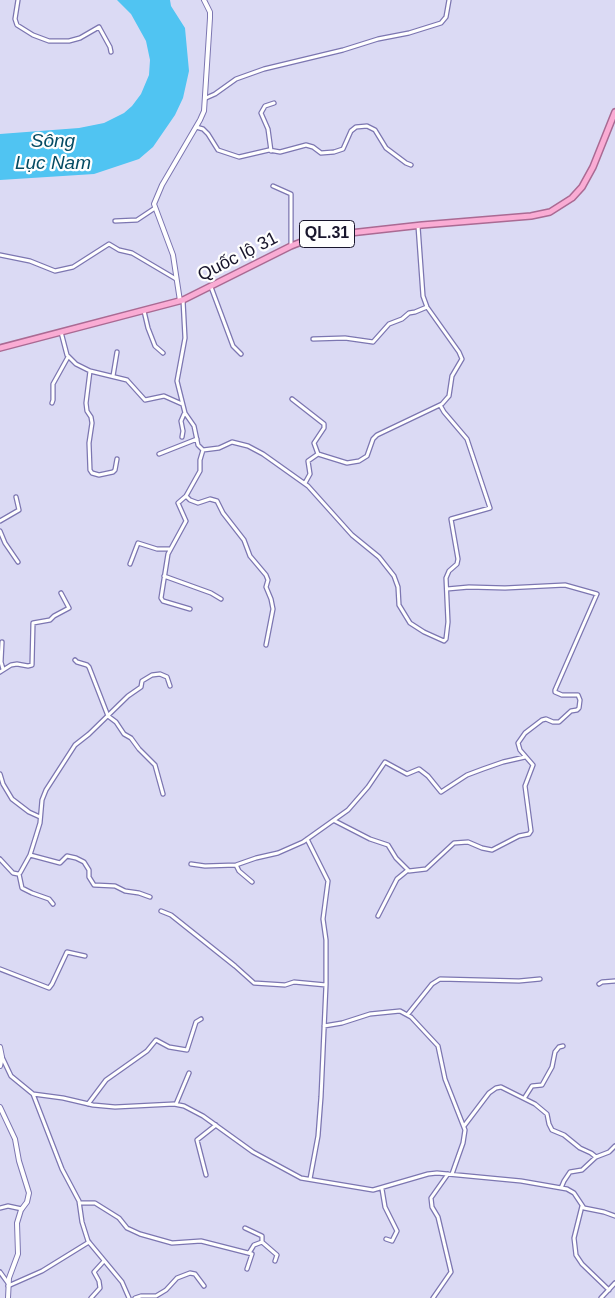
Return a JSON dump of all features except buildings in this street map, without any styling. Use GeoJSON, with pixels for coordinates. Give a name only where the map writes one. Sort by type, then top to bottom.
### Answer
{"type":"FeatureCollection","features":[{"type":"Feature","properties":{"kind":"highway","name":"Quốc lộ 31"},"geometry":{"type":"LineString","coordinates":[[0,348],[182,300],[306,239],[325,235],[418,225],[532,216],[550,212],[562,206],[582,187],[593,167],[615,112]]}},
{"type":"Feature","properties":{"kind":"street"},"geometry":{"type":"LineString","coordinates":[[18,0],[17,25],[33,35],[48,41],[69,41],[80,38],[100,27],[111,52]]}},
{"type":"Feature","properties":{"kind":"street"},"geometry":{"type":"LineString","coordinates":[[203,450],[199,446],[194,426],[185,413],[177,381],[185,338],[182,300],[173,252],[155,208],[155,200],[204,111],[210,12],[204,0]]}},
{"type":"Feature","properties":{"kind":"street"},"geometry":{"type":"LineString","coordinates":[[206,98],[236,79],[264,69],[378,39],[409,33],[441,23],[446,17],[449,0]]}},
{"type":"Feature","properties":{"kind":"street"},"geometry":{"type":"LineString","coordinates":[[271,151],[268,129],[261,113],[265,106],[274,103]]}},
{"type":"Feature","properties":{"kind":"street"},"geometry":{"type":"LineString","coordinates":[[196,127],[203,129],[211,138],[216,149],[234,156],[244,156],[271,151],[280,152],[306,145],[313,147],[320,153],[343,150],[351,131],[362,125],[375,130],[386,148],[411,166]]}},
{"type":"Feature","properties":{"kind":"street"},"geometry":{"type":"LineString","coordinates":[[273,186],[291,194],[291,246]]}},
{"type":"Feature","properties":{"kind":"street"},"geometry":{"type":"LineString","coordinates":[[115,221],[136,220],[155,208]]}},
{"type":"Feature","properties":{"kind":"street"},"geometry":{"type":"LineString","coordinates":[[318,454],[347,463],[360,461],[367,456],[373,439],[377,435],[440,405],[449,396],[452,376],[462,358],[427,307],[421,281],[418,225]]}},
{"type":"Feature","properties":{"kind":"street"},"geometry":{"type":"LineString","coordinates":[[0,255],[28,261],[55,271],[71,268],[109,244],[121,251],[132,253],[177,280]]}},
{"type":"Feature","properties":{"kind":"street"},"geometry":{"type":"LineString","coordinates":[[211,287],[233,346],[241,354]]}},
{"type":"Feature","properties":{"kind":"street"},"geometry":{"type":"LineString","coordinates":[[313,339],[345,338],[373,342],[389,324],[402,319],[409,313],[427,307]]}},
{"type":"Feature","properties":{"kind":"street"},"geometry":{"type":"LineString","coordinates":[[144,311],[155,346],[163,353]]}},
{"type":"Feature","properties":{"kind":"street"},"geometry":{"type":"LineString","coordinates":[[61,332],[68,357],[76,364],[90,371],[129,381],[145,400],[164,396],[182,404]]}},
{"type":"Feature","properties":{"kind":"street"},"geometry":{"type":"LineString","coordinates":[[114,376],[117,352]]}},
{"type":"Feature","properties":{"kind":"street"},"geometry":{"type":"LineString","coordinates":[[52,403],[54,400],[53,384],[68,357]]}},
{"type":"Feature","properties":{"kind":"street"},"geometry":{"type":"LineString","coordinates":[[90,371],[86,403],[92,423],[89,444],[90,472],[99,475],[114,471],[117,459]]}},
{"type":"Feature","properties":{"kind":"street"},"geometry":{"type":"LineString","coordinates":[[292,399],[324,424],[324,428],[315,442],[318,454]]}},
{"type":"Feature","properties":{"kind":"street"},"geometry":{"type":"LineString","coordinates":[[203,450],[219,448],[232,442],[245,445],[264,454],[304,483],[330,508],[352,535],[379,557],[391,572],[397,583],[400,607],[410,623],[442,641],[447,636],[446,583],[448,573],[457,564],[458,559],[451,519],[490,508],[467,439],[440,405]]}},
{"type":"Feature","properties":{"kind":"street"},"geometry":{"type":"LineString","coordinates":[[182,437],[181,421],[185,413]]}},
{"type":"Feature","properties":{"kind":"street"},"geometry":{"type":"LineString","coordinates":[[159,454],[197,440]]}},
{"type":"Feature","properties":{"kind":"street"},"geometry":{"type":"LineString","coordinates":[[190,608],[175,605],[161,599],[166,561],[170,549],[185,522],[185,517],[178,505],[186,496],[200,471],[200,460],[203,450]]}},
{"type":"Feature","properties":{"kind":"street"},"geometry":{"type":"LineString","coordinates":[[304,483],[310,474],[308,461],[318,454]]}},
{"type":"Feature","properties":{"kind":"street"},"geometry":{"type":"LineString","coordinates":[[186,496],[190,500],[198,502],[210,499],[217,501],[223,513],[244,540],[250,556],[266,576],[268,580],[266,587],[273,609],[266,645]]}},
{"type":"Feature","properties":{"kind":"street"},"geometry":{"type":"LineString","coordinates":[[0,521],[19,510],[16,497]]}},
{"type":"Feature","properties":{"kind":"street"},"geometry":{"type":"LineString","coordinates":[[0,531],[5,543],[18,562]]}},
{"type":"Feature","properties":{"kind":"street"},"geometry":{"type":"LineString","coordinates":[[130,564],[138,542],[157,549],[170,549]]}},
{"type":"Feature","properties":{"kind":"street"},"geometry":{"type":"LineString","coordinates":[[164,576],[211,593],[221,599]]}},
{"type":"Feature","properties":{"kind":"street"},"geometry":{"type":"LineString","coordinates":[[378,916],[397,880],[408,870],[426,869],[454,843],[468,842],[492,850],[519,836],[529,834],[532,829],[525,786],[533,765],[520,750],[518,743],[525,733],[544,719],[559,722],[570,712],[579,708],[580,700],[578,695],[562,695],[555,692],[555,690],[597,594],[565,585],[446,589]]}},
{"type":"Feature","properties":{"kind":"street"},"geometry":{"type":"LineString","coordinates":[[2,671],[9,665],[31,666],[33,622],[50,620],[69,608],[60,593]]}},
{"type":"Feature","properties":{"kind":"street"},"geometry":{"type":"LineString","coordinates":[[2,642],[2,671]]}},
{"type":"Feature","properties":{"kind":"street"},"geometry":{"type":"LineString","coordinates":[[75,660],[89,667],[108,716],[116,722],[124,734],[132,738],[139,749],[156,765],[163,794]]}},
{"type":"Feature","properties":{"kind":"street"},"geometry":{"type":"LineString","coordinates":[[53,904],[49,899],[22,888],[19,874],[30,855],[40,823],[43,796],[49,784],[75,745],[128,696],[141,687],[142,681],[152,675],[160,674],[166,676],[170,686]]}},
{"type":"Feature","properties":{"kind":"street"},"geometry":{"type":"LineString","coordinates":[[191,864],[205,866],[236,865],[278,853],[307,839],[335,821],[356,801],[385,762],[408,774],[419,769],[428,776],[441,792],[467,775],[503,762],[525,757]]}},
{"type":"Feature","properties":{"kind":"street"},"geometry":{"type":"LineString","coordinates":[[0,774],[3,784],[12,799],[29,812],[40,817]]}},
{"type":"Feature","properties":{"kind":"street"},"geometry":{"type":"LineString","coordinates":[[335,821],[370,839],[388,845],[396,858],[408,870]]}},
{"type":"Feature","properties":{"kind":"street"},"geometry":{"type":"LineString","coordinates":[[307,839],[328,880],[323,918],[326,940],[326,984],[319,1120],[310,1179]]}},
{"type":"Feature","properties":{"kind":"street"},"geometry":{"type":"LineString","coordinates":[[30,855],[60,863],[67,856],[76,858],[84,862],[94,885],[115,886],[125,891],[139,892],[150,897]]}},
{"type":"Feature","properties":{"kind":"street"},"geometry":{"type":"LineString","coordinates":[[0,859],[14,873],[19,874]]}},
{"type":"Feature","properties":{"kind":"street"},"geometry":{"type":"LineString","coordinates":[[236,865],[239,871],[252,882]]}},
{"type":"Feature","properties":{"kind":"street"},"geometry":{"type":"LineString","coordinates":[[161,911],[171,915],[235,966],[252,983],[279,985],[300,982],[326,984]]}},
{"type":"Feature","properties":{"kind":"street"},"geometry":{"type":"LineString","coordinates":[[0,969],[49,988],[67,952],[84,956]]}},
{"type":"Feature","properties":{"kind":"street"},"geometry":{"type":"LineString","coordinates":[[408,1014],[432,984],[440,979],[519,981],[540,979]]}},
{"type":"Feature","properties":{"kind":"street"},"geometry":{"type":"LineString","coordinates":[[599,984],[615,981]]}},
{"type":"Feature","properties":{"kind":"street"},"geometry":{"type":"LineString","coordinates":[[324,1026],[342,1023],[370,1014],[400,1010],[408,1014],[440,1049],[445,1079],[464,1126],[464,1139],[450,1174],[431,1198],[432,1207],[438,1217],[451,1272],[433,1298]]}},
{"type":"Feature","properties":{"kind":"street"},"geometry":{"type":"LineString","coordinates":[[88,1104],[104,1081],[147,1052],[156,1040],[169,1047],[188,1049],[196,1022],[201,1019]]}},
{"type":"Feature","properties":{"kind":"street"},"geometry":{"type":"LineString","coordinates":[[525,1097],[532,1086],[542,1085],[552,1067],[555,1052],[559,1047],[563,1046]]}},
{"type":"Feature","properties":{"kind":"street"},"geometry":{"type":"LineString","coordinates":[[0,1047],[2,1057],[11,1076],[33,1094],[62,1170],[80,1203],[82,1222],[89,1242],[122,1282],[129,1298]]}},
{"type":"Feature","properties":{"kind":"street"},"geometry":{"type":"LineString","coordinates":[[0,1066],[2,1057]]}},
{"type":"Feature","properties":{"kind":"street"},"geometry":{"type":"LineString","coordinates":[[176,1104],[188,1073]]}},
{"type":"Feature","properties":{"kind":"street"},"geometry":{"type":"LineString","coordinates":[[464,1126],[489,1093],[501,1087],[525,1097],[545,1112],[552,1130],[564,1135],[580,1148],[596,1157]]}},
{"type":"Feature","properties":{"kind":"street"},"geometry":{"type":"LineString","coordinates":[[33,1094],[115,1107],[176,1104],[191,1109],[253,1152],[296,1176],[310,1179],[366,1190],[382,1189],[428,1174],[450,1174],[521,1181],[561,1188],[574,1193],[586,1209],[615,1216]]}},
{"type":"Feature","properties":{"kind":"street"},"geometry":{"type":"LineString","coordinates":[[0,1107],[14,1135],[28,1189],[27,1202],[16,1223],[18,1254],[8,1278],[8,1298]]}},
{"type":"Feature","properties":{"kind":"street"},"geometry":{"type":"LineString","coordinates":[[206,1175],[197,1140],[216,1125]]}},
{"type":"Feature","properties":{"kind":"street"},"geometry":{"type":"LineString","coordinates":[[561,1188],[570,1172],[582,1170],[596,1157],[614,1149]]}},
{"type":"Feature","properties":{"kind":"street"},"geometry":{"type":"LineString","coordinates":[[382,1189],[385,1207],[397,1231],[393,1240],[386,1239]]}},
{"type":"Feature","properties":{"kind":"street"},"geometry":{"type":"LineString","coordinates":[[80,1203],[95,1203],[119,1218],[126,1228],[140,1234],[172,1243],[201,1241],[253,1254],[247,1269]]}},
{"type":"Feature","properties":{"kind":"street"},"geometry":{"type":"LineString","coordinates":[[0,1208],[8,1206],[22,1209]]}},
{"type":"Feature","properties":{"kind":"street"},"geometry":{"type":"LineString","coordinates":[[582,1206],[574,1238],[576,1255],[582,1264],[609,1290]]}},
{"type":"Feature","properties":{"kind":"street"},"geometry":{"type":"LineString","coordinates":[[245,1228],[262,1236],[262,1242],[277,1255],[275,1261]]}},
{"type":"Feature","properties":{"kind":"street"},"geometry":{"type":"LineString","coordinates":[[8,1285],[42,1271],[89,1242]]}},
{"type":"Feature","properties":{"kind":"street"},"geometry":{"type":"LineString","coordinates":[[249,1253],[254,1245],[262,1242]]}},
{"type":"Feature","properties":{"kind":"street"},"geometry":{"type":"LineString","coordinates":[[91,1298],[100,1288],[99,1281],[94,1272],[104,1261]]}},
{"type":"Feature","properties":{"kind":"street"},"geometry":{"type":"LineString","coordinates":[[0,1272],[8,1285]]}},
{"type":"Feature","properties":{"kind":"street"},"geometry":{"type":"LineString","coordinates":[[135,1298],[156,1296],[166,1290],[178,1277],[190,1273],[196,1274],[204,1286]]}},
{"type":"Feature","properties":{"kind":"street"},"geometry":{"type":"LineString","coordinates":[[601,1298],[615,1283]]}},
{"type":"Feature","properties":{"kind":"water","name":"Sông Lục Nam"},"geometry":{"type":"Polygon","coordinates":[[[117,0],[170,0],[171,6],[185,28],[189,71],[183,98],[175,115],[153,147],[139,159],[94,174],[0,180],[0,134],[79,128],[104,123],[124,113],[141,94],[149,75],[150,60],[146,41],[131,14],[117,0]]]}}]}
